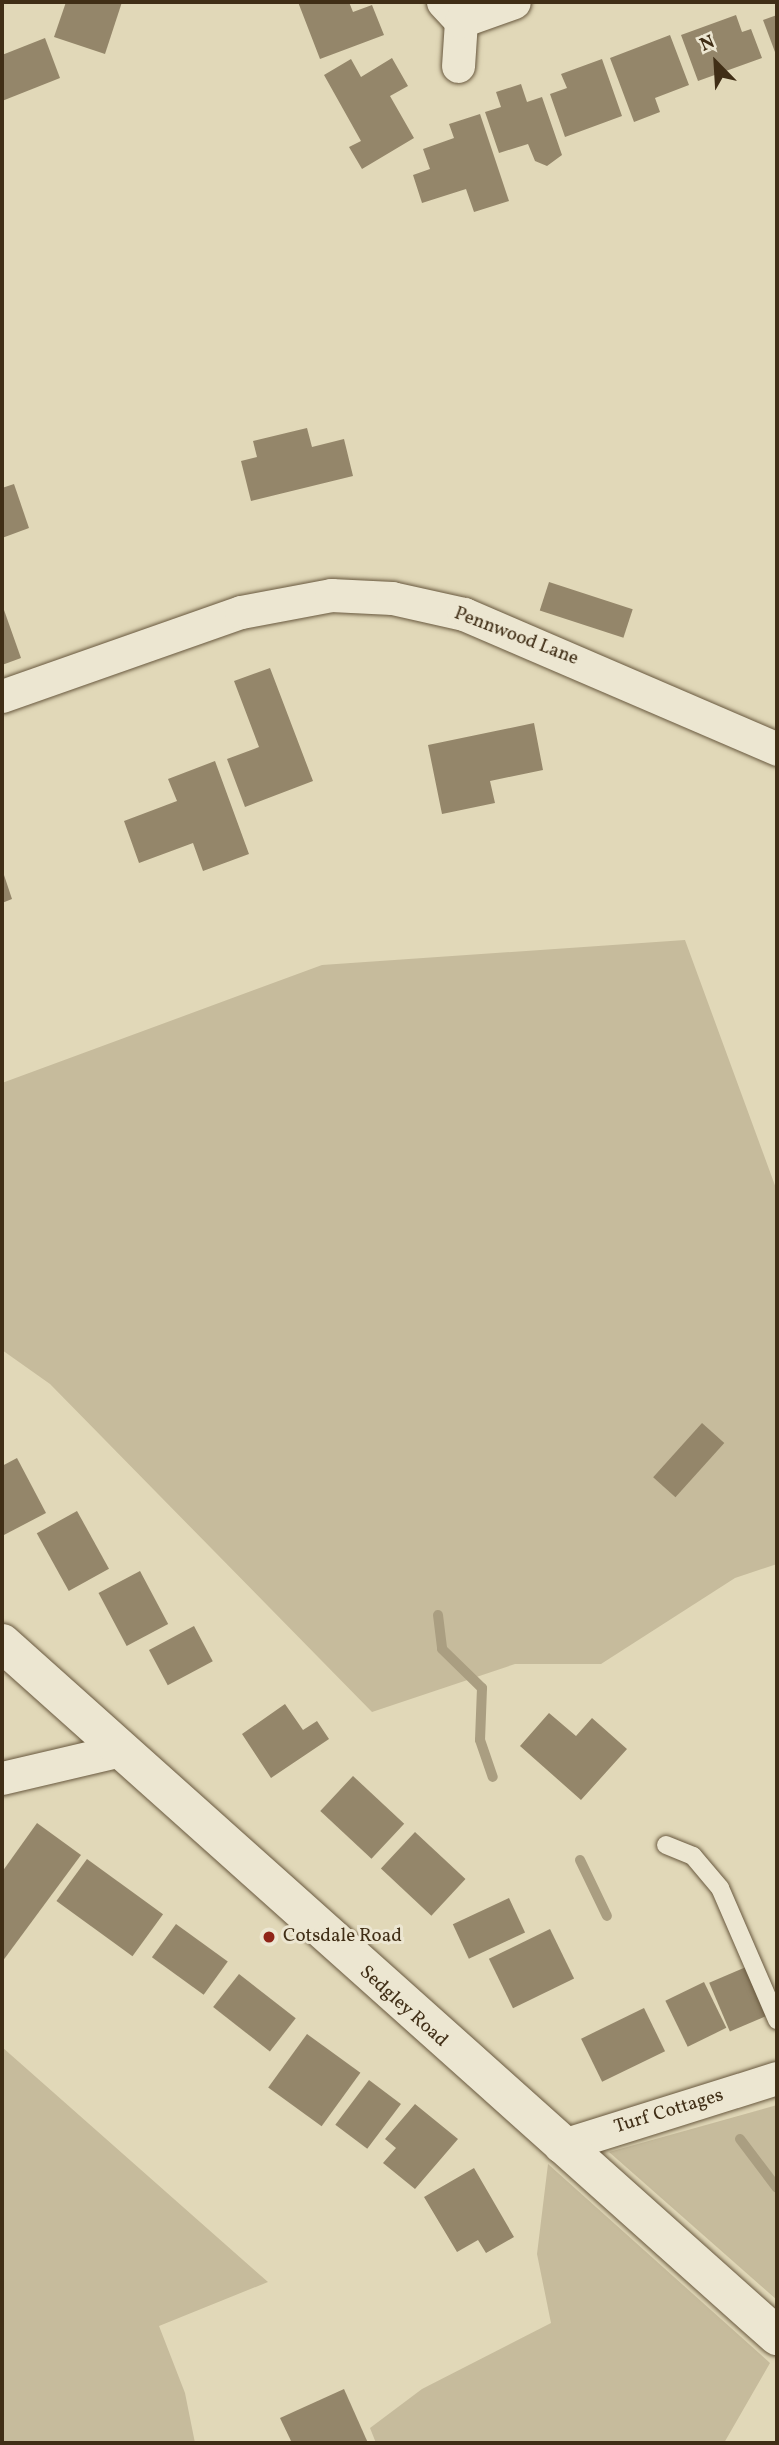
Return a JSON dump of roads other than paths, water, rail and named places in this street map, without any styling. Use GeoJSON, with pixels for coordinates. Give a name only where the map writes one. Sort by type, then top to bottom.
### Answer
{"type":"FeatureCollection","features":[{"type":"Feature","properties":{"kind":"street"},"geometry":{"type":"LineString","coordinates":[[458,66],[452,11],[514,2]]}},
{"type":"Feature","properties":{"kind":"street","name":"Pennwood Lane"},"geometry":{"type":"LineString","coordinates":[[2,696],[241,612],[331,595],[392,598],[464,614],[777,749]]}},
{"type":"Feature","properties":{"kind":"street","name":"Sedgley Road"},"geometry":{"type":"LineString","coordinates":[[2,1643],[117,1751],[777,2336]]}},
{"type":"Feature","properties":{"kind":"street"},"geometry":{"type":"LineString","coordinates":[[2,1778],[117,1751]]}},
{"type":"Feature","properties":{"kind":"street","name":"Turf Cottages"},"geometry":{"type":"LineString","coordinates":[[560,2146],[777,2078]]}},
{"type":"Feature","properties":{"kind":"lane"},"geometry":{"type":"LineString","coordinates":[[666,1845],[693,1856],[720,1888],[777,2020]]}},
{"type":"Feature","properties":{"kind":"waterway"},"geometry":{"type":"LineString","coordinates":[[438,1615],[442,1649],[482,1688],[480,1740],[493,1777]]}},
{"type":"Feature","properties":{"kind":"waterway"},"geometry":{"type":"LineString","coordinates":[[580,1860],[607,1916]]}},
{"type":"Feature","properties":{"kind":"waterway"},"geometry":{"type":"LineString","coordinates":[[740,2139],[777,2188]]}},
{"type":"Feature","properties":{"kind":"place","name":"Cotsdale Road"},"geometry":{"type":"Point","coordinates":[269,1937]}}]}
